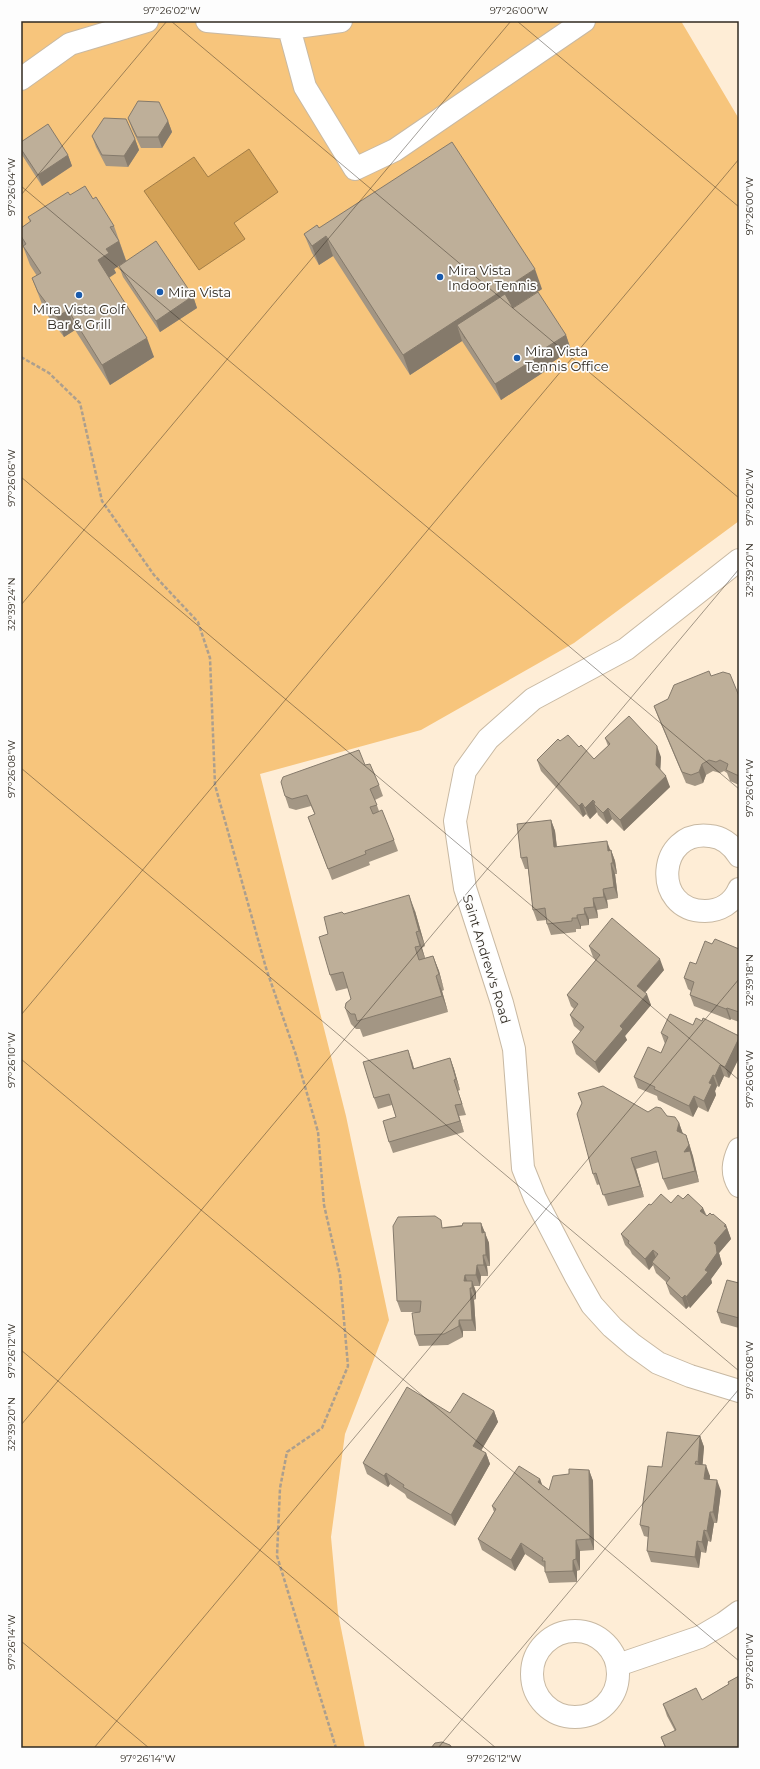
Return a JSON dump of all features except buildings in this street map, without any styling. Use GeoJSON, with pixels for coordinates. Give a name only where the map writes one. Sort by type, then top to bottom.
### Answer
{"type":"FeatureCollection","features":[{"type":"Feature","properties":{"kind":"street"},"geometry":{"type":"LineString","coordinates":[[21,79],[70,44],[147,21]]}},
{"type":"Feature","properties":{"kind":"street"},"geometry":{"type":"LineString","coordinates":[[207,21],[289,28],[341,21]]}},
{"type":"Feature","properties":{"kind":"street"},"geometry":{"type":"LineString","coordinates":[[289,28],[305,87],[355,169],[395,150],[584,21]]}},
{"type":"Feature","properties":{"kind":"street","name":"Saint Andrew's Road"},"geometry":{"type":"LineString","coordinates":[[739,560],[626,649],[533,699],[488,739],[465,771],[455,821],[465,888],[502,1003],[514,1049],[522,1168],[536,1198],[592,1305],[612,1326],[633,1345],[658,1363],[690,1376],[739,1391]]}},
{"type":"Feature","properties":{"kind":"street"},"geometry":{"type":"LineString","coordinates":[[739,856],[730,844],[718,836],[704,835],[690,838],[678,846],[670,857],[666,871],[668,885],[675,898],[686,907],[699,911],[713,911],[726,905],[736,896],[739,889]]}},
{"type":"Feature","properties":{"kind":"street"},"geometry":{"type":"LineString","coordinates":[[739,1149],[734,1161],[734,1178],[739,1186]]}},
{"type":"Feature","properties":{"kind":"street"},"geometry":{"type":"LineString","coordinates":[[618,1666],[700,1637],[739,1612]]}},
{"type":"Feature","properties":{"kind":"path"},"geometry":{"type":"LineString","coordinates":[[21,357],[49,373],[80,403],[102,501],[154,575],[198,622],[210,658],[215,785],[266,968],[296,1055],[318,1132],[324,1206],[340,1275],[348,1366],[322,1428],[287,1452],[280,1488],[278,1556],[336,1748]]}},
{"type":"Feature","properties":{"kind":"shaded area"},"geometry":{"type":"Polygon","coordinates":[[[21,21],[681,21],[739,119],[739,521],[574,643],[421,730],[260,774],[346,1116],[389,1320],[345,1434],[331,1537],[338,1613],[365,1748],[21,1748],[21,21]]]}},
{"type":"Feature","properties":{"kind":"shaded area"},"geometry":{"type":"Polygon","coordinates":[[[249,149],[278,192],[234,223],[245,239],[199,270],[144,191],[194,157],[208,177],[249,149]]]}},
{"type":"Feature","properties":{"kind":"place","name":"Mira Vista Indoor Tennis"},"geometry":{"type":"Point","coordinates":[440,277]}},
{"type":"Feature","properties":{"kind":"place","name":"Mira Vista"},"geometry":{"type":"Point","coordinates":[160,292]}},
{"type":"Feature","properties":{"kind":"place","name":"Mira Vista Golf Bar & Grill"},"geometry":{"type":"Point","coordinates":[79,295]}},
{"type":"Feature","properties":{"kind":"place","name":"Mira Vista Tennis Office"},"geometry":{"type":"Point","coordinates":[517,358]}}]}
